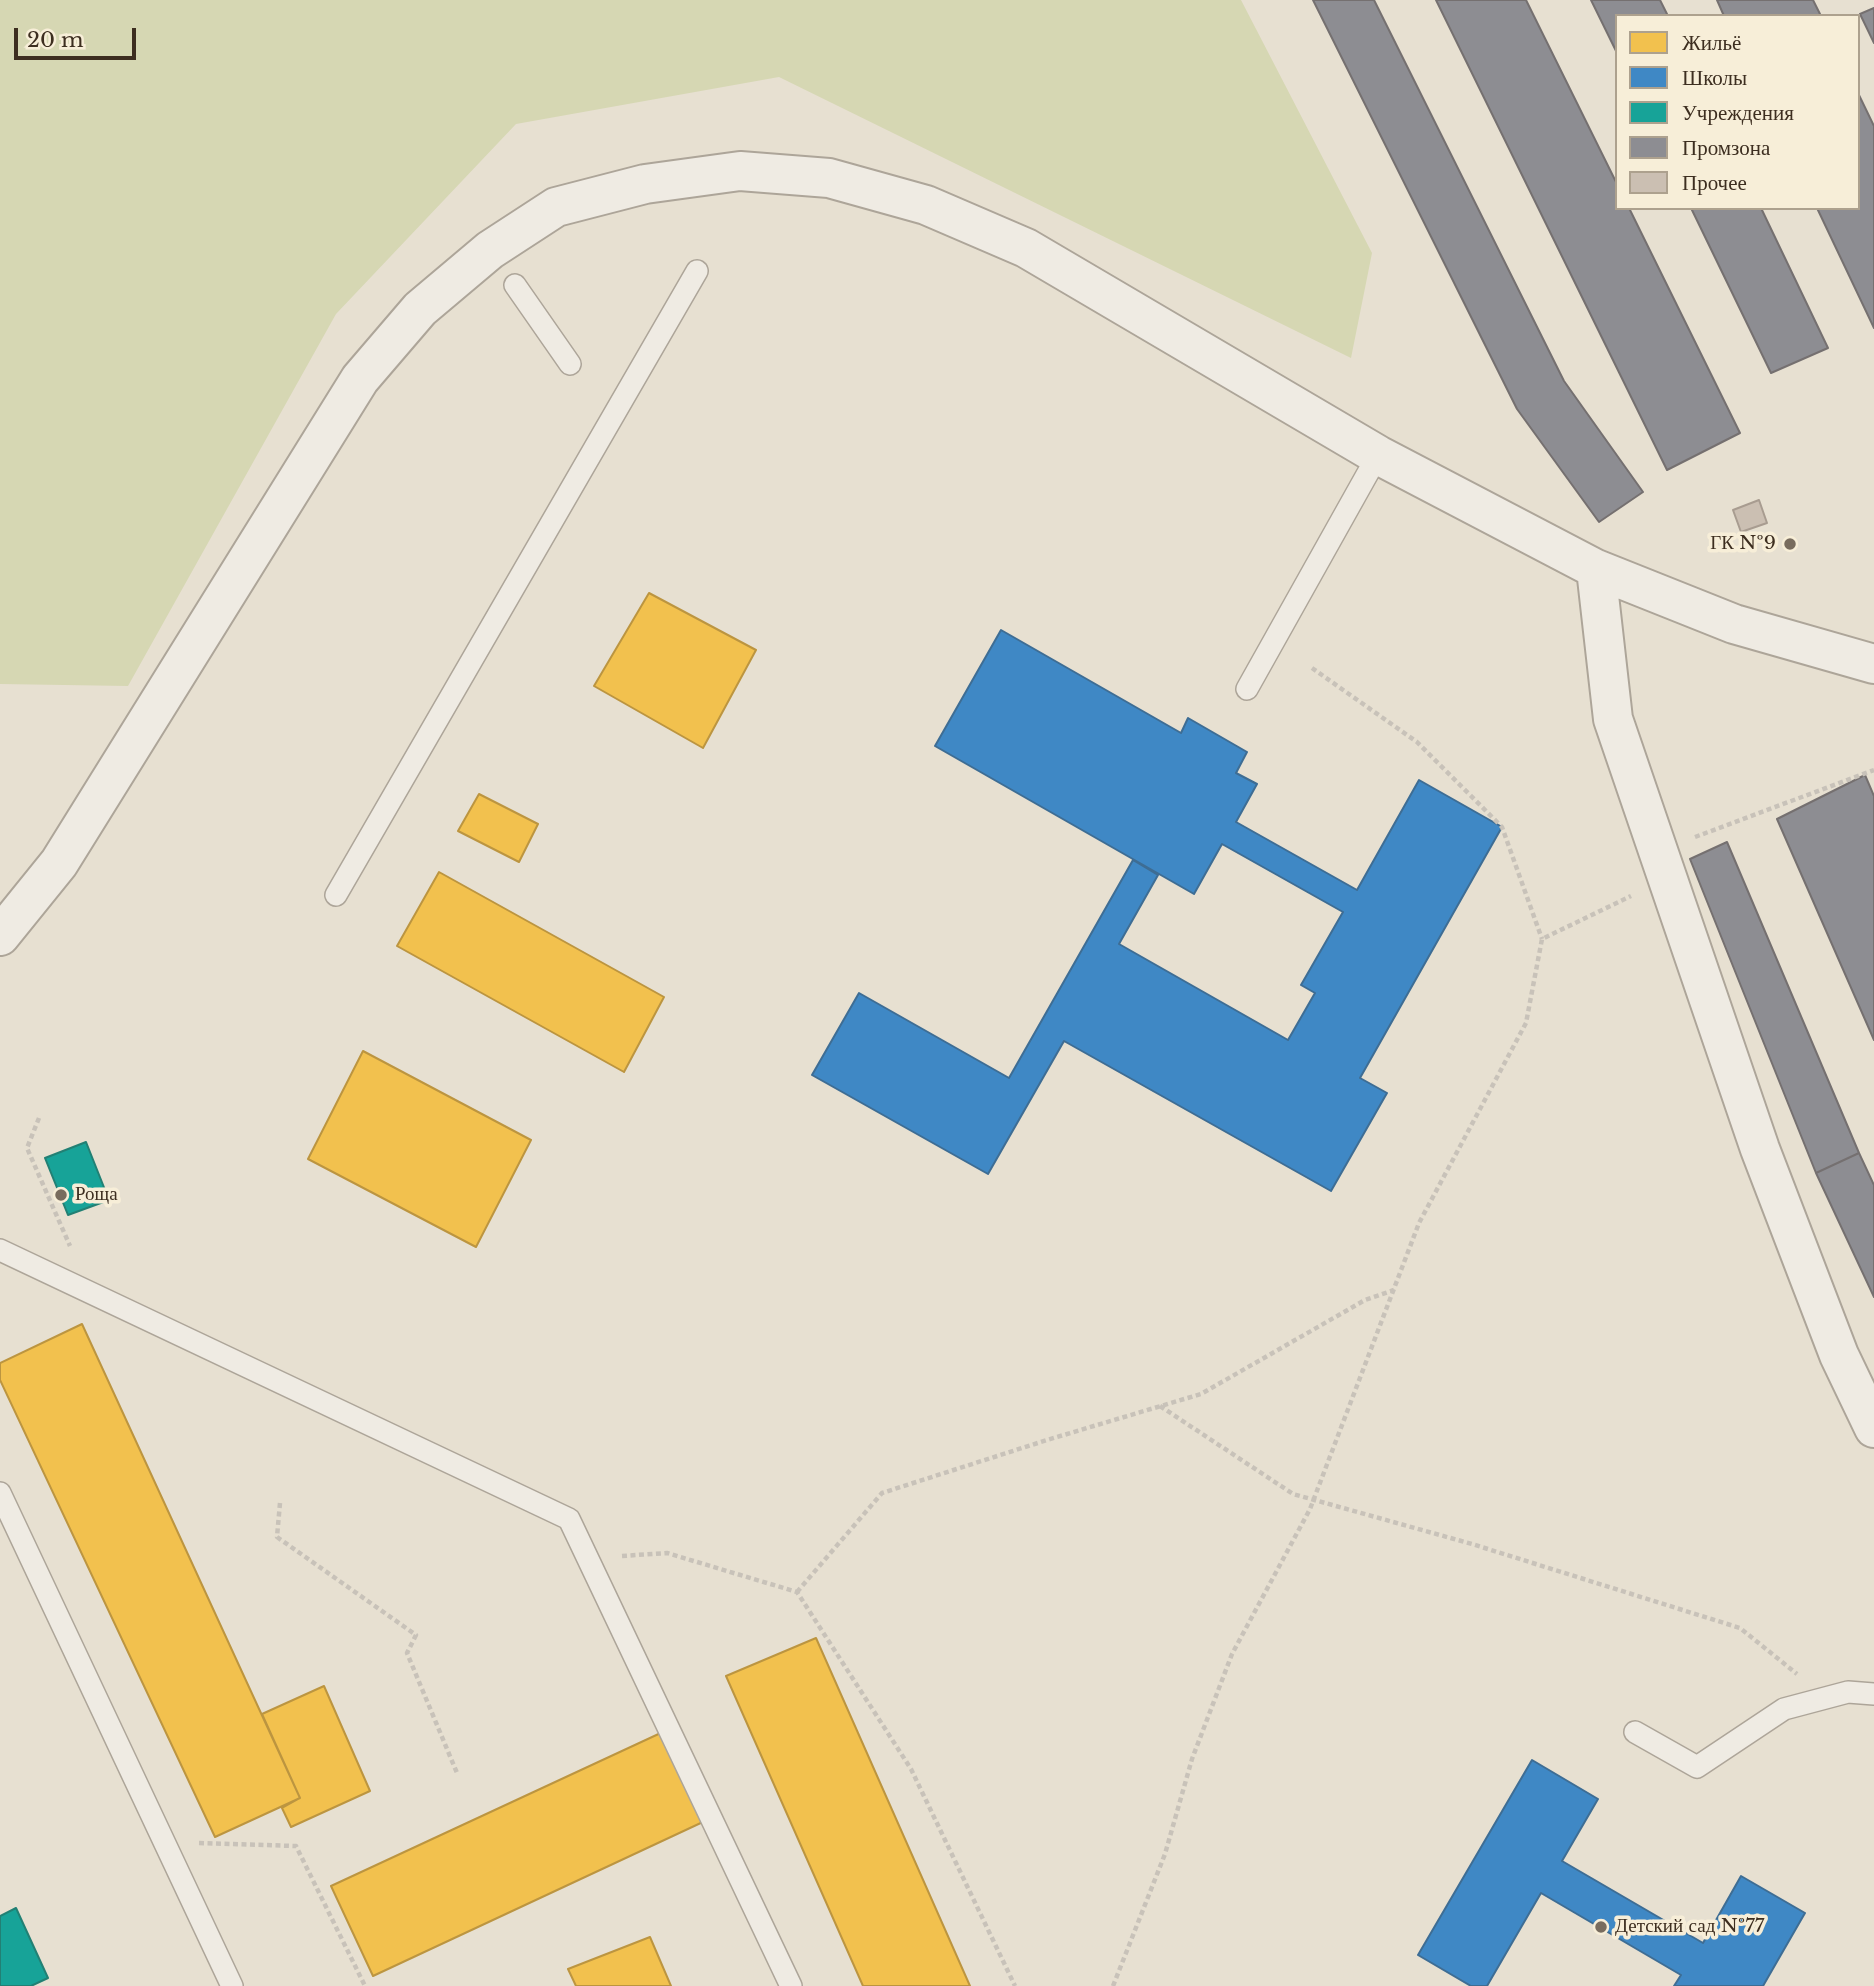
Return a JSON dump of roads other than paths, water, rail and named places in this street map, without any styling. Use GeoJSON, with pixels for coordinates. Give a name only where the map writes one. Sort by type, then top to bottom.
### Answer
{"type":"FeatureCollection","features":[{"type":"Feature","properties":{"kind":"street"},"geometry":{"type":"LineString","coordinates":[[0,936],[59,863],[360,379],[420,309],[490,250],[556,207],[645,184],[740,171],[829,178],[926,205],[1026,248],[1378,454],[1596,569],[1734,624],[1874,664]]}},
{"type":"Feature","properties":{"kind":"street"},"geometry":{"type":"LineString","coordinates":[[1596,569],[1613,719],[1760,1149],[1839,1355],[1874,1428]]}},
{"type":"Feature","properties":{"kind":"lane"},"geometry":{"type":"LineString","coordinates":[[336,895],[698,271]]}},
{"type":"Feature","properties":{"kind":"lane"},"geometry":{"type":"LineString","coordinates":[[515,285],[570,364]]}},
{"type":"Feature","properties":{"kind":"lane"},"geometry":{"type":"LineString","coordinates":[[1247,689],[1378,454]]}},
{"type":"Feature","properties":{"kind":"lane"},"geometry":{"type":"LineString","coordinates":[[0,1250],[569,1519],[791,1986]]}},
{"type":"Feature","properties":{"kind":"lane"},"geometry":{"type":"LineString","coordinates":[[0,1493],[232,1986]]}},
{"type":"Feature","properties":{"kind":"lane"},"geometry":{"type":"LineString","coordinates":[[1635,1732],[1697,1767],[1784,1709],[1848,1692],[1874,1694]]}},
{"type":"Feature","properties":{"kind":"place","name":"ГК №9"},"geometry":{"type":"Point","coordinates":[1790,544]}},
{"type":"Feature","properties":{"kind":"place","name":"Роща"},"geometry":{"type":"Point","coordinates":[61,1195]}},
{"type":"Feature","properties":{"kind":"place","name":"Детский сад №77"},"geometry":{"type":"Point","coordinates":[1601,1927]}}]}
